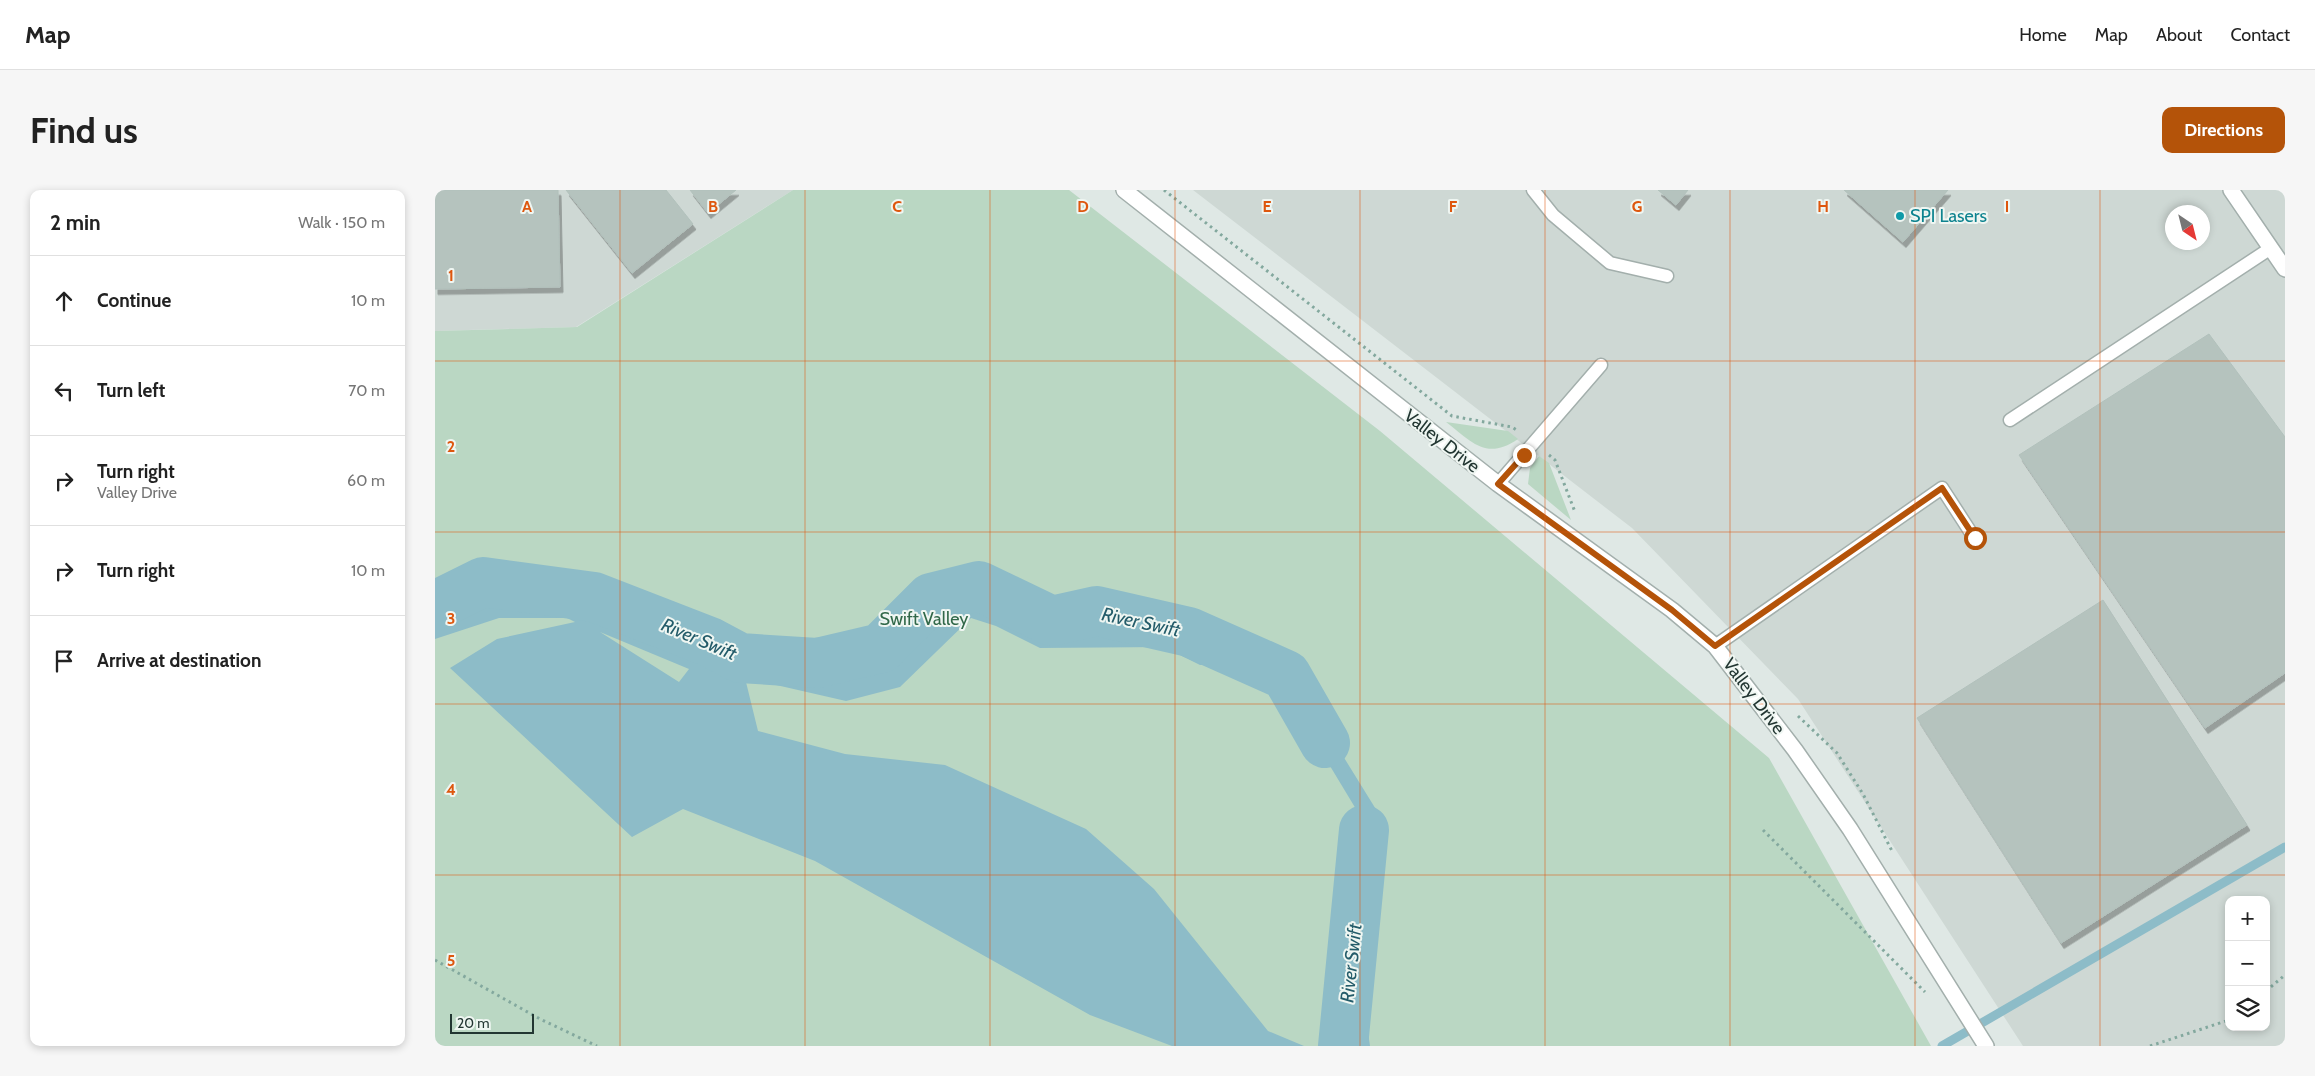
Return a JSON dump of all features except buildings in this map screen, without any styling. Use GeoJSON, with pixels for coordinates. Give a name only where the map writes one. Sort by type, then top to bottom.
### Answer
{"type":"FeatureCollection","features":[{"type":"Feature","properties":{"kind":"street","name":"Valley Drive"},"geometry":{"type":"LineString","coordinates":[[1124,190],[1498,484],[1672,610],[1715,646],[1795,750],[1850,829],[1986,1046]]}},
{"type":"Feature","properties":{"kind":"street"},"geometry":{"type":"LineString","coordinates":[[2231,190],[2285,269]]}},
{"type":"Feature","properties":{"kind":"lane"},"geometry":{"type":"LineString","coordinates":[[1533,190],[1539,200],[1553,215],[1610,263],[1667,276]]}},
{"type":"Feature","properties":{"kind":"lane"},"geometry":{"type":"LineString","coordinates":[[2010,420],[2271,248]]}},
{"type":"Feature","properties":{"kind":"lane"},"geometry":{"type":"LineString","coordinates":[[1498,484],[1601,365]]}},
{"type":"Feature","properties":{"kind":"lane"},"geometry":{"type":"LineString","coordinates":[[1715,646],[1942,488],[1975,538]]}},
{"type":"Feature","properties":{"kind":"path"},"geometry":{"type":"LineString","coordinates":[[1763,830],[1924,992],[1947,983]]}},
{"type":"Feature","properties":{"kind":"path"},"geometry":{"type":"LineString","coordinates":[[435,960],[540,1019],[597,1046]]}},
{"type":"Feature","properties":{"kind":"path"},"geometry":{"type":"LineString","coordinates":[[2270,988],[2285,975]]}},
{"type":"Feature","properties":{"kind":"path"},"geometry":{"type":"LineString","coordinates":[[2150,1046],[2225,1021]]}},
{"type":"Feature","properties":{"kind":"shaded area"},"geometry":{"type":"Polygon","coordinates":[[[435,190],[793,190],[576,327],[435,331],[435,190]]]}},
{"type":"Feature","properties":{"kind":"shaded area"},"geometry":{"type":"Polygon","coordinates":[[[1193,190],[2285,190],[2285,1046],[2023,1046],[1798,699],[1632,528],[1193,190]]]}},
{"type":"Feature","properties":{"kind":"green space","name":"Swift Valley"},"geometry":{"type":"Polygon","coordinates":[[[793,190],[1069,190],[1380,431],[1769,758],[1931,1046],[435,1046],[435,331],[577,327],[793,190]]]}},
{"type":"Feature","properties":{"kind":"green space"},"geometry":{"type":"Polygon","coordinates":[[[1446,422],[1508,431],[1518,439],[1507,445],[1488,449],[1472,442],[1446,422]]]}},
{"type":"Feature","properties":{"kind":"green space"},"geometry":{"type":"Polygon","coordinates":[[[1539,456],[1549,463],[1571,520],[1528,484],[1530,468],[1539,456]]]}},
{"type":"Feature","properties":{"kind":"water"},"geometry":{"type":"Polygon","coordinates":[[[495,596],[580,601],[703,650],[710,642],[740,658],[743,668],[836,682],[889,667],[952,611],[973,602],[1043,627],[1091,619],[1213,648],[1241,649],[1304,693],[1377,811],[1364,1005],[1370,1046],[1357,1046],[1352,1006],[1362,819],[1292,703],[1239,663],[1200,665],[1164,647],[1040,648],[996,626],[971,618],[900,687],[846,701],[745,678],[758,731],[845,754],[945,765],[1086,829],[1154,889],[1268,1031],[1304,1046],[1172,1046],[1090,1015],[815,861],[683,809],[632,837],[450,668],[497,639],[575,622],[567,618],[499,618],[435,639],[435,615],[495,596]],[[600,632],[679,682],[689,669],[600,632]]]}},
{"type":"Feature","properties":{"kind":"waterway","name":"River Swift"},"geometry":{"type":"LineString","coordinates":[[435,606],[483,582],[594,597],[710,642],[740,658],[817,663],[881,648],[931,598],[979,586],[1052,621],[1097,611],[1189,632],[1286,675],[1325,743]]}},
{"type":"Feature","properties":{"kind":"waterway","name":"River Swift"},"geometry":{"type":"LineString","coordinates":[[1343,1046],[1364,830]]}},
{"type":"Feature","properties":{"kind":"waterway"},"geometry":{"type":"LineString","coordinates":[[1942,1046],[2285,847]]}},
{"type":"Feature","properties":{"kind":"place","name":"SPI Lasers"},"geometry":{"type":"Point","coordinates":[1900,216]}},
{"type":"Feature","properties":{"kind":"route"},"geometry":{"type":"LineString","coordinates":[[1524,455],[1498,484],[1672,610],[1715,646],[1942,488],[1975,538]]}}]}
